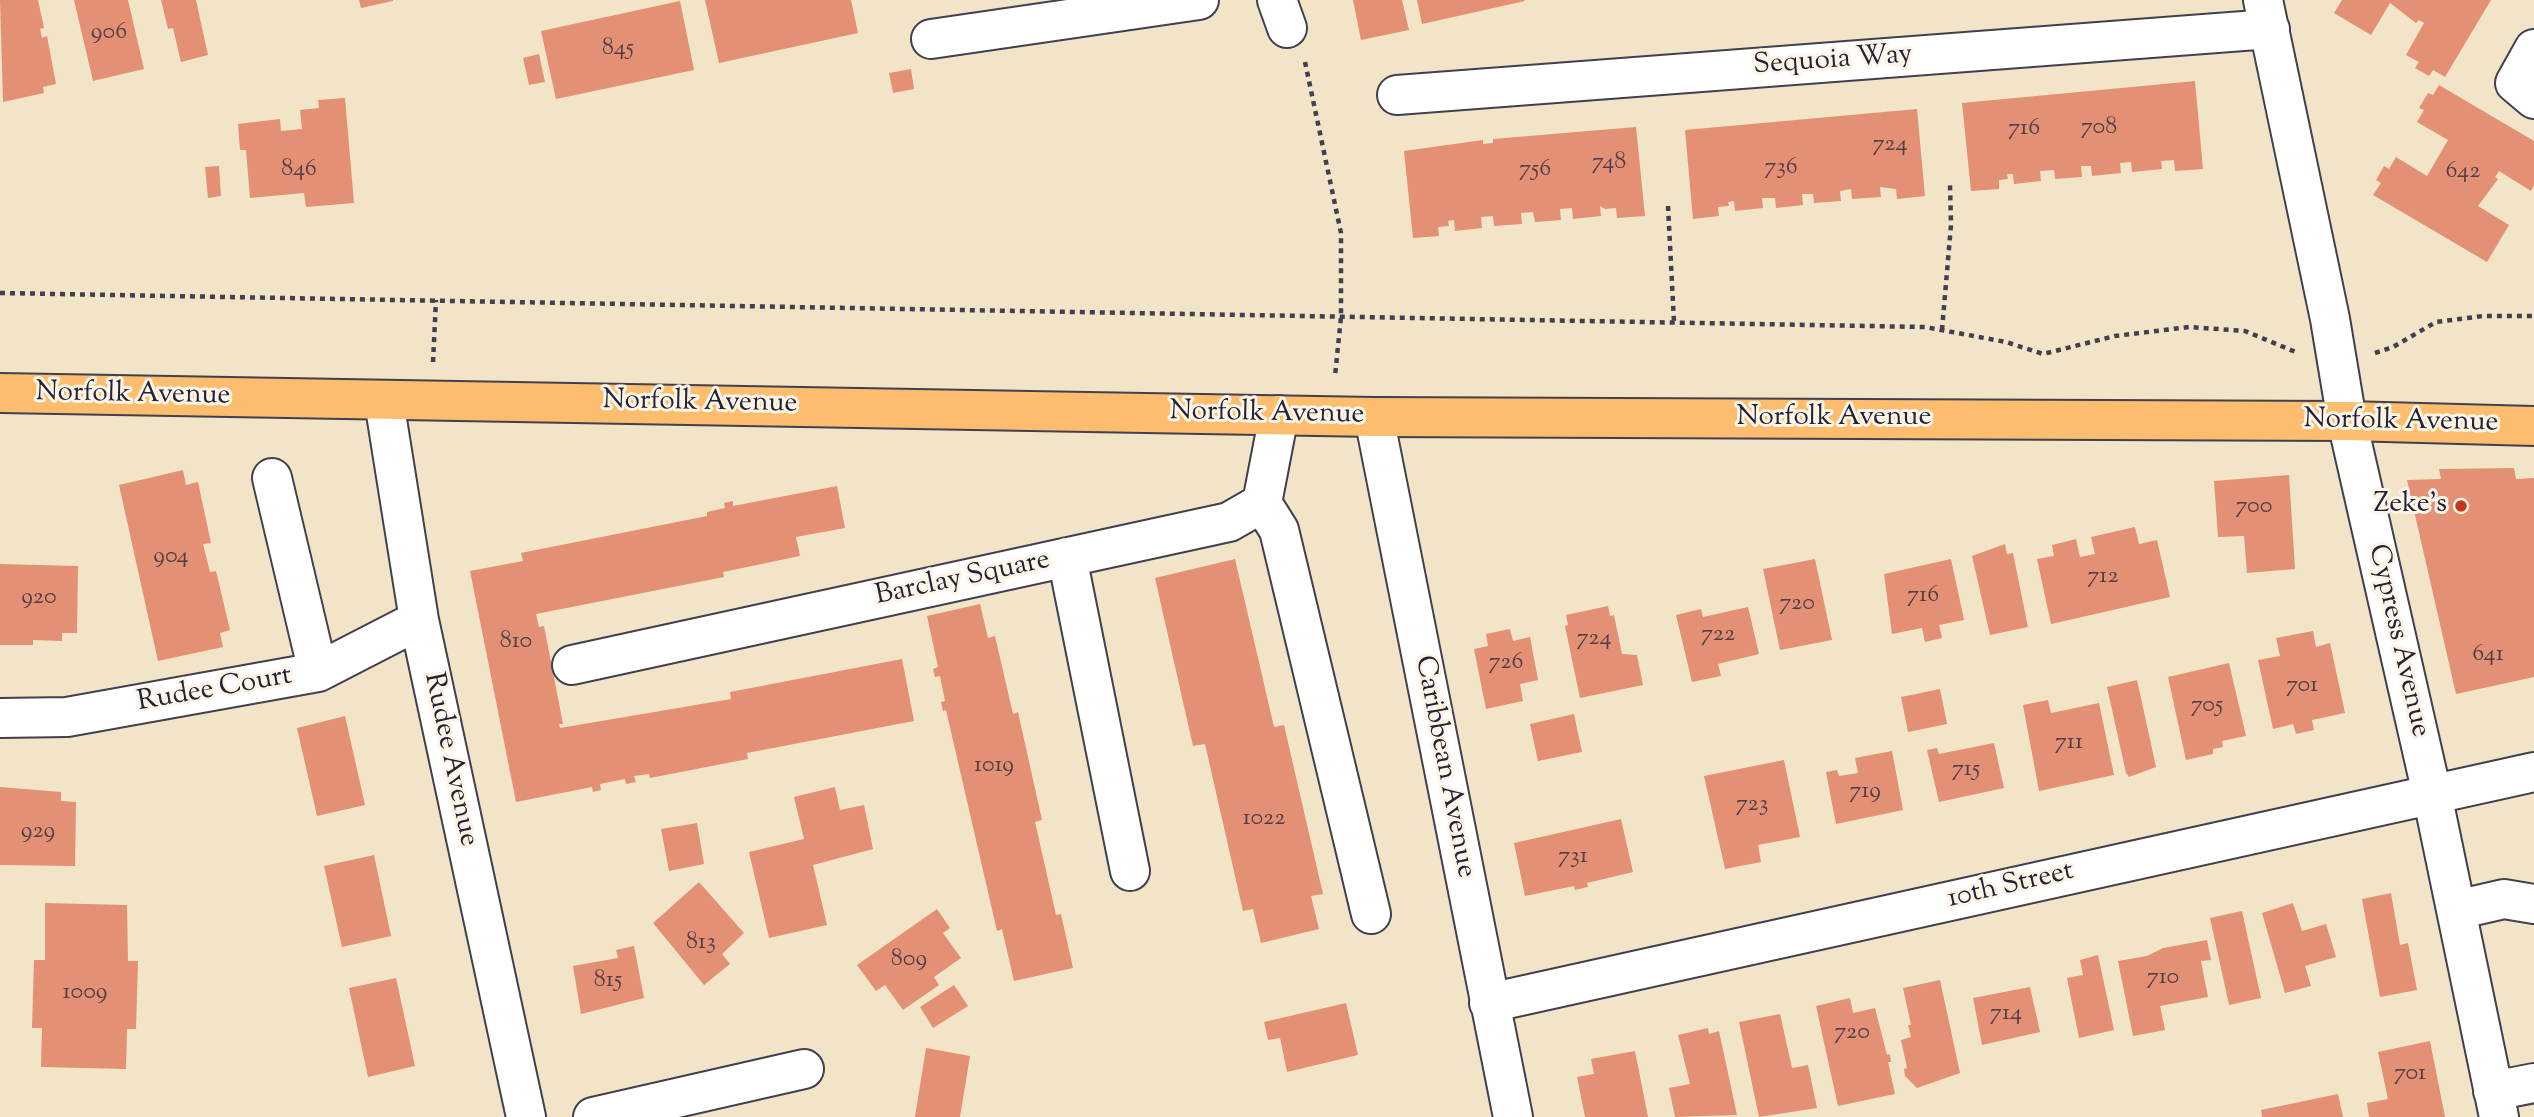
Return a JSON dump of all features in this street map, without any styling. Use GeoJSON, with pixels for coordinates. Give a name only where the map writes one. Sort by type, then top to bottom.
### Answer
{"type":"FeatureCollection","features":[{"type":"Feature","properties":{"kind":"main road","name":"Norfolk Avenue"},"geometry":{"type":"LineString","coordinates":[[0,393],[1374,417],[2347,421],[2534,426]]}},
{"type":"Feature","properties":{"kind":"street"},"geometry":{"type":"LineString","coordinates":[[931,39],[1199,0]]}},
{"type":"Feature","properties":{"kind":"street","name":"Sequoia Way"},"geometry":{"type":"LineString","coordinates":[[1397,95],[2267,14]]}},
{"type":"Feature","properties":{"kind":"street","name":"Cypress Avenue"},"geometry":{"type":"LineString","coordinates":[[2267,14],[2330,319],[2347,421],[2432,794],[2496,1104]]}},
{"type":"Feature","properties":{"kind":"street"},"geometry":{"type":"LineString","coordinates":[[2534,49],[2515,83],[2534,99]]}},
{"type":"Feature","properties":{"kind":"street","name":"Rudee Avenue"},"geometry":{"type":"LineString","coordinates":[[384,401],[419,620],[526,1117]]}},
{"type":"Feature","properties":{"kind":"street"},"geometry":{"type":"LineString","coordinates":[[1279,415],[1262,503],[1279,530],[1371,914]]}},
{"type":"Feature","properties":{"kind":"street","name":"Caribbean Avenue"},"geometry":{"type":"LineString","coordinates":[[1374,417],[1513,1117]]}},
{"type":"Feature","properties":{"kind":"street"},"geometry":{"type":"LineString","coordinates":[[272,478],[318,672]]}},
{"type":"Feature","properties":{"kind":"street","name":"Barclay Square"},"geometry":{"type":"LineString","coordinates":[[572,666],[1229,522],[1262,503]]}},
{"type":"Feature","properties":{"kind":"street"},"geometry":{"type":"LineString","coordinates":[[1068,557],[1130,870]]}},
{"type":"Feature","properties":{"kind":"street","name":"Rudee Court"},"geometry":{"type":"LineString","coordinates":[[0,718],[67,718],[318,672],[419,620]]}},
{"type":"Feature","properties":{"kind":"street","name":"10th Street"},"geometry":{"type":"LineString","coordinates":[[1489,1003],[2534,772]]}},
{"type":"Feature","properties":{"kind":"street"},"geometry":{"type":"LineString","coordinates":[[2456,910],[2504,899],[2534,904]]}},
{"type":"Feature","properties":{"kind":"street"},"geometry":{"type":"LineString","coordinates":[[593,1117],[804,1069]]}},
{"type":"Feature","properties":{"kind":"street"},"geometry":{"type":"LineString","coordinates":[[2496,1104],[2534,1083]]}},
{"type":"Feature","properties":{"kind":"path"},"geometry":{"type":"LineString","coordinates":[[1282,14],[1303,50],[1341,233],[1341,317],[1335,376]]}},
{"type":"Feature","properties":{"kind":"path"},"geometry":{"type":"LineString","coordinates":[[1942,330],[1951,225],[1950,184]]}},
{"type":"Feature","properties":{"kind":"path"},"geometry":{"type":"LineString","coordinates":[[1668,206],[1674,322]]}},
{"type":"Feature","properties":{"kind":"path"},"geometry":{"type":"LineString","coordinates":[[0,293],[1925,327],[2006,342],[2043,354],[2115,336],[2189,327],[2245,331],[2287,350],[2335,361],[2393,347],[2436,322],[2483,316],[2534,316]]}},
{"type":"Feature","properties":{"kind":"path"},"geometry":{"type":"LineString","coordinates":[[433,366],[436,300]]}},
{"type":"Feature","properties":{"kind":"building"},"geometry":{"type":"Polygon","coordinates":[[[0,0],[38,0],[44,28],[40,29],[42,38],[47,36],[56,84],[43,87],[44,93],[3,102],[0,0]]]}},
{"type":"Feature","properties":{"kind":"building"},"geometry":{"type":"Polygon","coordinates":[[[74,0],[128,0],[144,69],[93,81],[74,0]]]}},
{"type":"Feature","properties":{"kind":"building"},"geometry":{"type":"Polygon","coordinates":[[[161,0],[196,0],[208,55],[181,62],[173,28],[168,29],[161,0]]]}},
{"type":"Feature","properties":{"kind":"building"},"geometry":{"type":"Polygon","coordinates":[[[359,0],[393,0],[393,1],[361,8],[359,0]]]}},
{"type":"Feature","properties":{"kind":"building"},"geometry":{"type":"Polygon","coordinates":[[[705,0],[851,0],[858,33],[719,63],[705,0]]]}},
{"type":"Feature","properties":{"kind":"building"},"geometry":{"type":"Polygon","coordinates":[[[1353,0],[1402,0],[1409,30],[1361,40],[1353,0]]]}},
{"type":"Feature","properties":{"kind":"building"},"geometry":{"type":"Polygon","coordinates":[[[1417,0],[1524,0],[1525,1],[1422,24],[1417,0]]]}},
{"type":"Feature","properties":{"kind":"building"},"geometry":{"type":"Polygon","coordinates":[[[2342,0],[2491,0],[2445,77],[2433,70],[2429,76],[2415,68],[2419,62],[2406,55],[2424,23],[2419,20],[2416,23],[2390,3],[2371,35],[2334,13],[2342,0]]]}},
{"type":"Feature","properties":{"kind":"building"},"geometry":{"type":"Polygon","coordinates":[[[680,1],[694,70],[556,99],[541,31],[680,1]]]}},
{"type":"Feature","properties":{"kind":"building"},"geometry":{"type":"Polygon","coordinates":[[[539,54],[545,82],[529,85],[523,58],[539,54]]]}},
{"type":"Feature","properties":{"kind":"building"},"geometry":{"type":"Polygon","coordinates":[[[911,69],[914,89],[893,93],[889,73],[911,69]]]}},
{"type":"Feature","properties":{"kind":"building"},"geometry":{"type":"Polygon","coordinates":[[[2195,81],[2203,169],[2175,171],[2174,160],[2161,161],[2162,169],[2132,172],[2131,162],[2120,163],[2121,173],[2092,176],[2091,166],[2081,166],[2082,177],[2055,179],[2054,170],[2040,171],[2041,181],[2014,184],[2013,174],[2007,174],[2008,179],[1999,180],[1999,189],[1971,191],[1962,103],[2195,81]]]}},
{"type":"Feature","properties":{"kind":"building"},"geometry":{"type":"Polygon","coordinates":[[[2439,85],[2534,141],[2534,185],[2531,191],[2499,171],[2495,177],[2498,179],[2478,206],[2509,225],[2487,262],[2373,195],[2381,183],[2376,180],[2384,166],[2389,169],[2396,157],[2427,176],[2448,140],[2417,122],[2424,110],[2419,108],[2428,93],[2433,95],[2439,85]]]}},
{"type":"Feature","properties":{"kind":"building"},"geometry":{"type":"Polygon","coordinates":[[[345,98],[354,203],[306,207],[304,193],[250,198],[246,150],[240,150],[238,124],[280,119],[281,131],[302,129],[300,110],[319,108],[318,100],[345,98]]]}},
{"type":"Feature","properties":{"kind":"building"},"geometry":{"type":"Polygon","coordinates":[[[1917,109],[1925,196],[1897,199],[1896,189],[1880,187],[1881,197],[1852,199],[1851,189],[1840,191],[1841,201],[1814,203],[1813,194],[1802,194],[1803,205],[1776,208],[1775,198],[1762,198],[1763,208],[1735,211],[1734,201],[1728,202],[1729,206],[1718,207],[1719,216],[1693,219],[1685,130],[1917,109]]]}},
{"type":"Feature","properties":{"kind":"building"},"geometry":{"type":"Polygon","coordinates":[[[1636,127],[1645,216],[1617,218],[1616,208],[1605,209],[1600,206],[1601,216],[1573,219],[1572,208],[1560,209],[1561,220],[1535,222],[1533,212],[1521,213],[1522,224],[1494,226],[1493,216],[1481,217],[1482,228],[1455,231],[1454,220],[1448,221],[1449,226],[1438,227],[1439,236],[1413,238],[1404,151],[1483,140],[1483,144],[1493,143],[1493,139],[1636,127]]]}},
{"type":"Feature","properties":{"kind":"building"},"geometry":{"type":"Polygon","coordinates":[[[219,166],[221,196],[208,198],[205,167],[219,166]]]}},
{"type":"Feature","properties":{"kind":"building"},"geometry":{"type":"Polygon","coordinates":[[[2514,468],[2516,479],[2534,478],[2534,677],[2456,694],[2407,480],[2441,479],[2439,469],[2514,468]]]}},
{"type":"Feature","properties":{"kind":"building"},"geometry":{"type":"Polygon","coordinates":[[[183,470],[186,485],[198,482],[211,543],[203,544],[210,572],[216,571],[230,630],[220,633],[223,647],[158,661],[119,485],[183,470]]]}},
{"type":"Feature","properties":{"kind":"building"},"geometry":{"type":"Polygon","coordinates":[[[2289,475],[2295,569],[2247,573],[2244,536],[2218,537],[2214,481],[2289,475]]]}},
{"type":"Feature","properties":{"kind":"building"},"geometry":{"type":"Polygon","coordinates":[[[837,486],[845,528],[796,537],[800,556],[723,572],[724,577],[536,614],[539,627],[544,626],[563,724],[559,724],[560,728],[731,699],[730,692],[902,659],[914,721],[747,753],[748,759],[650,778],[649,774],[634,776],[636,782],[626,784],[625,779],[600,784],[601,790],[593,792],[592,787],[516,802],[470,571],[523,561],[521,553],[707,516],[707,512],[725,508],[724,503],[733,501],[733,506],[837,486]]]}},
{"type":"Feature","properties":{"kind":"building"},"geometry":{"type":"Polygon","coordinates":[[[2135,527],[2139,544],[2157,540],[2170,597],[2051,624],[2037,559],[2054,556],[2052,545],[2076,539],[2080,557],[2095,554],[2091,537],[2135,527]]]}},
{"type":"Feature","properties":{"kind":"building"},"geometry":{"type":"Polygon","coordinates":[[[2005,544],[2007,554],[2013,553],[2028,627],[1990,635],[1972,556],[2005,544]]]}},
{"type":"Feature","properties":{"kind":"building"},"geometry":{"type":"Polygon","coordinates":[[[1235,559],[1274,727],[1284,725],[1323,894],[1311,896],[1319,929],[1261,943],[1253,909],[1243,911],[1205,744],[1193,746],[1155,578],[1235,559]]]}},
{"type":"Feature","properties":{"kind":"building"},"geometry":{"type":"Polygon","coordinates":[[[1815,559],[1832,640],[1780,650],[1763,569],[1815,559]]]}},
{"type":"Feature","properties":{"kind":"building"},"geometry":{"type":"Polygon","coordinates":[[[1951,559],[1964,620],[1939,625],[1942,638],[1925,642],[1922,628],[1892,634],[1884,574],[1951,559]]]}},
{"type":"Feature","properties":{"kind":"building"},"geometry":{"type":"Polygon","coordinates":[[[0,564],[78,566],[77,633],[62,633],[62,641],[33,640],[33,645],[0,645],[0,564]]]}},
{"type":"Feature","properties":{"kind":"building"},"geometry":{"type":"Polygon","coordinates":[[[980,604],[988,638],[995,636],[1013,714],[1018,712],[1042,820],[1035,822],[1056,915],[1061,914],[1073,968],[1014,981],[1002,929],[997,931],[946,710],[943,711],[941,702],[945,701],[940,676],[935,677],[933,669],[938,667],[927,616],[980,604]]]}},
{"type":"Feature","properties":{"kind":"building"},"geometry":{"type":"Polygon","coordinates":[[[1608,606],[1610,616],[1614,615],[1622,654],[1637,655],[1643,685],[1580,698],[1565,626],[1568,625],[1566,615],[1608,606]]]}},
{"type":"Feature","properties":{"kind":"building"},"geometry":{"type":"Polygon","coordinates":[[[1748,607],[1759,654],[1718,664],[1721,676],[1692,682],[1676,615],[1701,609],[1703,617],[1748,607]]]}},
{"type":"Feature","properties":{"kind":"building"},"geometry":{"type":"Polygon","coordinates":[[[1510,629],[1513,641],[1530,637],[1538,680],[1520,684],[1523,701],[1486,709],[1474,649],[1488,646],[1486,634],[1510,629]]]}},
{"type":"Feature","properties":{"kind":"building"},"geometry":{"type":"Polygon","coordinates":[[[2313,631],[2316,647],[2330,643],[2345,713],[2312,720],[2314,730],[2296,734],[2293,724],[2273,729],[2258,660],[2280,656],[2276,638],[2313,631]]]}},
{"type":"Feature","properties":{"kind":"building"},"geometry":{"type":"Polygon","coordinates":[[[2229,663],[2246,736],[2222,741],[2223,747],[2213,749],[2213,754],[2186,760],[2168,677],[2229,663]]]}},
{"type":"Feature","properties":{"kind":"building"},"geometry":{"type":"Polygon","coordinates":[[[2137,680],[2156,767],[2129,777],[2107,687],[2137,680]]]}},
{"type":"Feature","properties":{"kind":"building"},"geometry":{"type":"Polygon","coordinates":[[[1940,689],[1947,724],[1908,732],[1901,697],[1940,689]]]}},
{"type":"Feature","properties":{"kind":"building"},"geometry":{"type":"Polygon","coordinates":[[[2048,700],[2051,713],[2099,703],[2114,775],[2039,791],[2023,705],[2048,700]]]}},
{"type":"Feature","properties":{"kind":"building"},"geometry":{"type":"Polygon","coordinates":[[[1574,714],[1582,752],[1538,761],[1530,724],[1574,714]]]}},
{"type":"Feature","properties":{"kind":"building"},"geometry":{"type":"Polygon","coordinates":[[[345,716],[365,805],[317,816],[297,728],[345,716]]]}},
{"type":"Feature","properties":{"kind":"building"},"geometry":{"type":"Polygon","coordinates":[[[1994,743],[2004,788],[1939,802],[1927,750],[1937,748],[1939,754],[1994,743]]]}},
{"type":"Feature","properties":{"kind":"building"},"geometry":{"type":"Polygon","coordinates":[[[1892,751],[1903,810],[1836,824],[1826,772],[1837,770],[1839,776],[1858,773],[1855,758],[1892,751]]]}},
{"type":"Feature","properties":{"kind":"building"},"geometry":{"type":"Polygon","coordinates":[[[1784,760],[1800,837],[1758,845],[1761,862],[1725,869],[1704,776],[1784,760]]]}},
{"type":"Feature","properties":{"kind":"building"},"geometry":{"type":"Polygon","coordinates":[[[0,787],[61,792],[61,801],[76,802],[75,866],[0,865],[0,787]]]}},
{"type":"Feature","properties":{"kind":"building"},"geometry":{"type":"Polygon","coordinates":[[[835,787],[840,810],[864,805],[873,849],[813,865],[827,925],[769,938],[749,852],[804,839],[794,797],[835,787]]]}},
{"type":"Feature","properties":{"kind":"building"},"geometry":{"type":"Polygon","coordinates":[[[1621,819],[1633,872],[1587,883],[1588,887],[1575,890],[1574,886],[1525,896],[1514,843],[1621,819]]]}},
{"type":"Feature","properties":{"kind":"building"},"geometry":{"type":"Polygon","coordinates":[[[697,823],[704,864],[669,871],[661,829],[697,823]]]}},
{"type":"Feature","properties":{"kind":"building"},"geometry":{"type":"Polygon","coordinates":[[[374,855],[391,936],[342,947],[324,866],[374,855]]]}},
{"type":"Feature","properties":{"kind":"building"},"geometry":{"type":"Polygon","coordinates":[[[699,882],[744,933],[722,954],[730,964],[704,985],[653,923],[699,882]]]}},
{"type":"Feature","properties":{"kind":"building"},"geometry":{"type":"Polygon","coordinates":[[[2391,893],[2400,945],[2408,943],[2417,990],[2380,997],[2362,899],[2391,893]]]}},
{"type":"Feature","properties":{"kind":"building"},"geometry":{"type":"Polygon","coordinates":[[[45,903],[127,905],[128,961],[138,961],[136,1029],[127,1029],[126,1069],[41,1067],[42,1028],[32,1028],[34,960],[45,960],[45,903]]]}},
{"type":"Feature","properties":{"kind":"building"},"geometry":{"type":"Polygon","coordinates":[[[2293,903],[2302,931],[2326,924],[2336,957],[2305,966],[2311,986],[2285,993],[2262,913],[2293,903]]]}},
{"type":"Feature","properties":{"kind":"building"},"geometry":{"type":"Polygon","coordinates":[[[937,909],[950,928],[943,933],[961,958],[934,977],[939,985],[903,1010],[885,985],[876,991],[857,965],[937,909]]]}},
{"type":"Feature","properties":{"kind":"building"},"geometry":{"type":"Polygon","coordinates":[[[2242,911],[2261,998],[2229,1005],[2210,918],[2242,911]]]}},
{"type":"Feature","properties":{"kind":"building"},"geometry":{"type":"Polygon","coordinates":[[[2207,940],[2211,960],[2201,961],[2208,997],[2160,1006],[2165,1030],[2133,1036],[2118,961],[2147,956],[2163,948],[2207,940]]]}},
{"type":"Feature","properties":{"kind":"building"},"geometry":{"type":"Polygon","coordinates":[[[634,946],[644,998],[581,1014],[573,966],[618,958],[616,950],[634,946]]]}},
{"type":"Feature","properties":{"kind":"building"},"geometry":{"type":"Polygon","coordinates":[[[2098,955],[2114,1030],[2079,1038],[2067,978],[2083,975],[2080,960],[2098,955]]]}},
{"type":"Feature","properties":{"kind":"building"},"geometry":{"type":"Polygon","coordinates":[[[396,978],[415,1066],[368,1077],[349,988],[396,978]]]}},
{"type":"Feature","properties":{"kind":"building"},"geometry":{"type":"Polygon","coordinates":[[[1940,980],[1960,1073],[1917,1088],[1905,1076],[1904,1069],[1907,1068],[1901,1040],[1911,1037],[1908,1025],[1911,1025],[1903,988],[1940,980]]]}},
{"type":"Feature","properties":{"kind":"building"},"geometry":{"type":"Polygon","coordinates":[[[954,985],[968,1006],[933,1028],[920,1007],[954,985]]]}},
{"type":"Feature","properties":{"kind":"building"},"geometry":{"type":"Polygon","coordinates":[[[2030,987],[2040,1032],[1982,1045],[1973,998],[2030,987]]]}},
{"type":"Feature","properties":{"kind":"building"},"geometry":{"type":"Polygon","coordinates":[[[1850,998],[1853,1013],[1875,1008],[1887,1055],[1890,1054],[1891,1062],[1888,1062],[1895,1094],[1838,1106],[1816,1006],[1850,998]]]}},
{"type":"Feature","properties":{"kind":"building"},"geometry":{"type":"Polygon","coordinates":[[[1346,1003],[1358,1055],[1287,1072],[1280,1038],[1268,1040],[1264,1022],[1346,1003]]]}},
{"type":"Feature","properties":{"kind":"building"},"geometry":{"type":"Polygon","coordinates":[[[1780,1014],[1792,1068],[1808,1065],[1817,1108],[1759,1117],[1739,1022],[1780,1014]]]}},
{"type":"Feature","properties":{"kind":"building"},"geometry":{"type":"Polygon","coordinates":[[[1708,1028],[1709,1034],[1719,1031],[1737,1115],[1675,1117],[1669,1088],[1690,1084],[1678,1035],[1708,1028]]]}},
{"type":"Feature","properties":{"kind":"building"},"geometry":{"type":"Polygon","coordinates":[[[2430,1041],[2445,1117],[2369,1117],[2367,1103],[2388,1099],[2378,1052],[2430,1041]]]}},
{"type":"Feature","properties":{"kind":"building"},"geometry":{"type":"Polygon","coordinates":[[[926,1048],[970,1056],[960,1117],[915,1117],[926,1048]]]}},
{"type":"Feature","properties":{"kind":"building"},"geometry":{"type":"Polygon","coordinates":[[[1635,1051],[1648,1117],[1585,1117],[1577,1077],[1594,1074],[1591,1059],[1635,1051]]]}},
{"type":"Feature","properties":{"kind":"building"},"geometry":{"type":"Polygon","coordinates":[[[2338,1094],[2343,1117],[2262,1117],[2261,1110],[2338,1094]]]}},
{"type":"Feature","properties":{"kind":"place","name":"Zeke's"},"geometry":{"type":"Point","coordinates":[2461,506]}}]}
